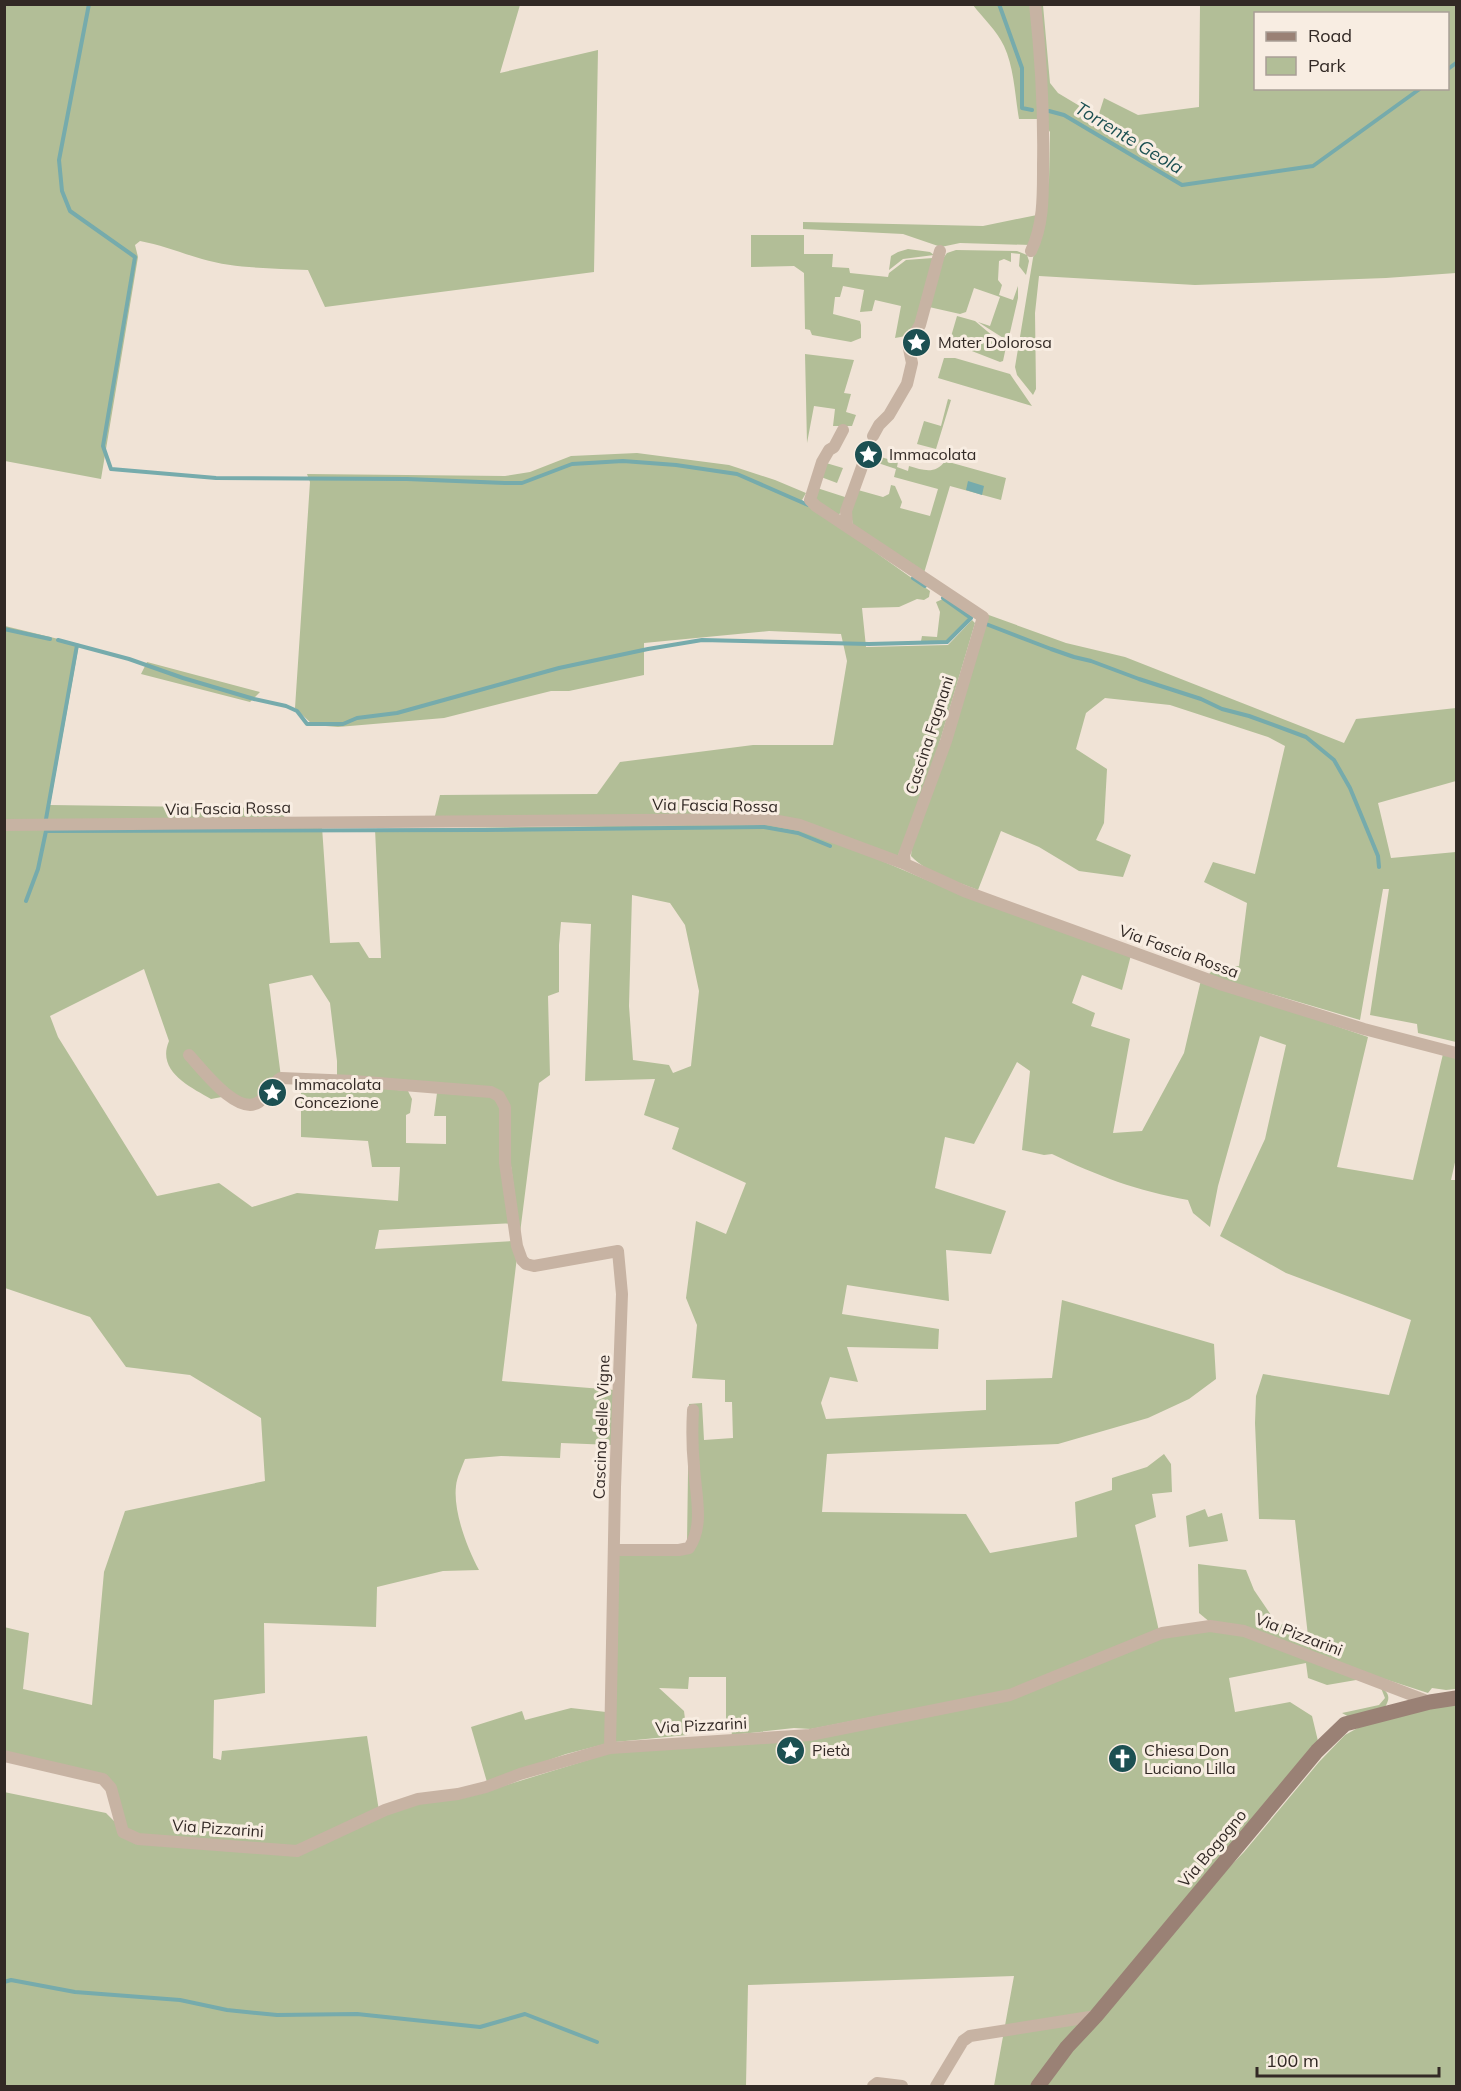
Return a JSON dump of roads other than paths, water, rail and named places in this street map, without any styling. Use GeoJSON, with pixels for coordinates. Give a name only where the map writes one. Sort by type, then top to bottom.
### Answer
{"type":"FeatureCollection","features":[{"type":"Feature","properties":{"kind":"main road","name":"Via Bogogno"},"geometry":{"type":"LineString","coordinates":[[1038,2086],[1067,2047],[1096,2016],[1317,1751],[1340,1728],[1345,1724],[1430,1702],[1456,1698]]}},
{"type":"Feature","properties":{"kind":"street"},"geometry":{"type":"LineString","coordinates":[[1031,251],[1036,241],[1043,201],[1044,132],[1041,55],[1035,4]]}},
{"type":"Feature","properties":{"kind":"street"},"geometry":{"type":"LineString","coordinates":[[873,436],[879,425],[889,415],[907,384],[912,357],[908,344],[920,325],[940,251]]}},
{"type":"Feature","properties":{"kind":"street"},"geometry":{"type":"LineString","coordinates":[[843,430],[834,447],[829,450],[822,462],[810,500],[847,525]]}},
{"type":"Feature","properties":{"kind":"street"},"geometry":{"type":"LineString","coordinates":[[847,525],[846,511],[867,453]]}},
{"type":"Feature","properties":{"kind":"street","name":"Cascina Fagnani"},"geometry":{"type":"LineString","coordinates":[[847,525],[983,617],[946,741],[904,855],[904,864]]}},
{"type":"Feature","properties":{"kind":"street","name":"Via Fascia Rossa"},"geometry":{"type":"LineString","coordinates":[[4,825],[767,819],[800,825],[904,864],[964,891],[1223,986],[1364,1029],[1456,1053]]}},
{"type":"Feature","properties":{"kind":"street","name":"Cascina delle Vigne"},"geometry":{"type":"LineString","coordinates":[[189,1054],[228,1095],[238,1103],[248,1106],[257,1103],[281,1078],[491,1092],[499,1096],[505,1107],[505,1163],[508,1194],[517,1246],[526,1264],[534,1266],[618,1251],[622,1294],[610,1748]]}},
{"type":"Feature","properties":{"kind":"street"},"geometry":{"type":"LineString","coordinates":[[614,1550],[679,1550],[689,1548],[694,1540],[698,1514],[692,1434],[693,1410]]}},
{"type":"Feature","properties":{"kind":"street","name":"Via Pizzarini"},"geometry":{"type":"LineString","coordinates":[[4,1756],[103,1779],[111,1788],[123,1832],[138,1839],[297,1851],[396,1806],[418,1799],[459,1794],[486,1787],[520,1774],[610,1748],[810,1735],[1010,1695],[1162,1633],[1210,1626],[1244,1630],[1430,1702]]}},
{"type":"Feature","properties":{"kind":"street"},"geometry":{"type":"LineString","coordinates":[[936,2086],[963,2041],[970,2036],[1096,2016]]}},
{"type":"Feature","properties":{"kind":"street"},"geometry":{"type":"LineString","coordinates":[[873,2086],[877,2083],[902,2086]]}},
{"type":"Feature","properties":{"kind":"water"},"geometry":{"type":"Polygon","coordinates":[[[968,481],[984,486],[982,495],[966,490],[968,481]]]}},
{"type":"Feature","properties":{"kind":"waterway"},"geometry":{"type":"LineString","coordinates":[[89,4],[59,160],[62,191],[70,211],[135,257],[103,446],[111,469],[216,478],[407,479],[522,483],[572,464],[623,461],[676,465],[737,474],[808,505]]}},
{"type":"Feature","properties":{"kind":"waterway","name":"Torrente Geola"},"geometry":{"type":"LineString","coordinates":[[999,4],[1022,68],[1022,108],[1032,110]]}},
{"type":"Feature","properties":{"kind":"waterway","name":"Torrente Geola"},"geometry":{"type":"LineString","coordinates":[[1449,68],[1456,63]]}},
{"type":"Feature","properties":{"kind":"waterway","name":"Torrente Geola"},"geometry":{"type":"LineString","coordinates":[[1049,111],[1064,115],[1182,185],[1313,166],[1418,90]]}},
{"type":"Feature","properties":{"kind":"waterway"},"geometry":{"type":"LineString","coordinates":[[913,578],[925,586]]}},
{"type":"Feature","properties":{"kind":"waterway"},"geometry":{"type":"LineString","coordinates":[[58,640],[129,659],[254,699],[286,706],[297,711],[307,724],[343,724],[357,718],[397,713],[559,668],[702,640],[869,644],[947,642],[971,618],[943,598]]}},
{"type":"Feature","properties":{"kind":"waterway"},"geometry":{"type":"LineString","coordinates":[[986,624],[1051,649],[1306,737],[1334,760],[1350,788],[1378,856],[1379,867]]}},
{"type":"Feature","properties":{"kind":"waterway"},"geometry":{"type":"LineString","coordinates":[[4,629],[50,639]]}},
{"type":"Feature","properties":{"kind":"waterway"},"geometry":{"type":"LineString","coordinates":[[46,819],[77,645]]}},
{"type":"Feature","properties":{"kind":"waterway"},"geometry":{"type":"LineString","coordinates":[[26,901],[38,869],[46,831],[764,827],[798,833],[830,846]]}},
{"type":"Feature","properties":{"kind":"waterway"},"geometry":{"type":"LineString","coordinates":[[4,1982],[11,1980],[75,1992],[180,2000],[227,2010],[277,2015],[357,2014],[480,2027],[525,2014],[597,2042]]}},
{"type":"Feature","properties":{"kind":"place","name":"Mater Dolorosa"},"geometry":{"type":"Point","coordinates":[917,342]}},
{"type":"Feature","properties":{"kind":"place","name":"Immacolata"},"geometry":{"type":"Point","coordinates":[868,454]}},
{"type":"Feature","properties":{"kind":"place","name":"Immacolata Concezione"},"geometry":{"type":"Point","coordinates":[273,1093]}},
{"type":"Feature","properties":{"kind":"place","name":"Pietà"},"geometry":{"type":"Point","coordinates":[791,1750]}},
{"type":"Feature","properties":{"kind":"place","name":"Chiesa Don Luciano Lilla"},"geometry":{"type":"Point","coordinates":[1123,1759]}}]}
